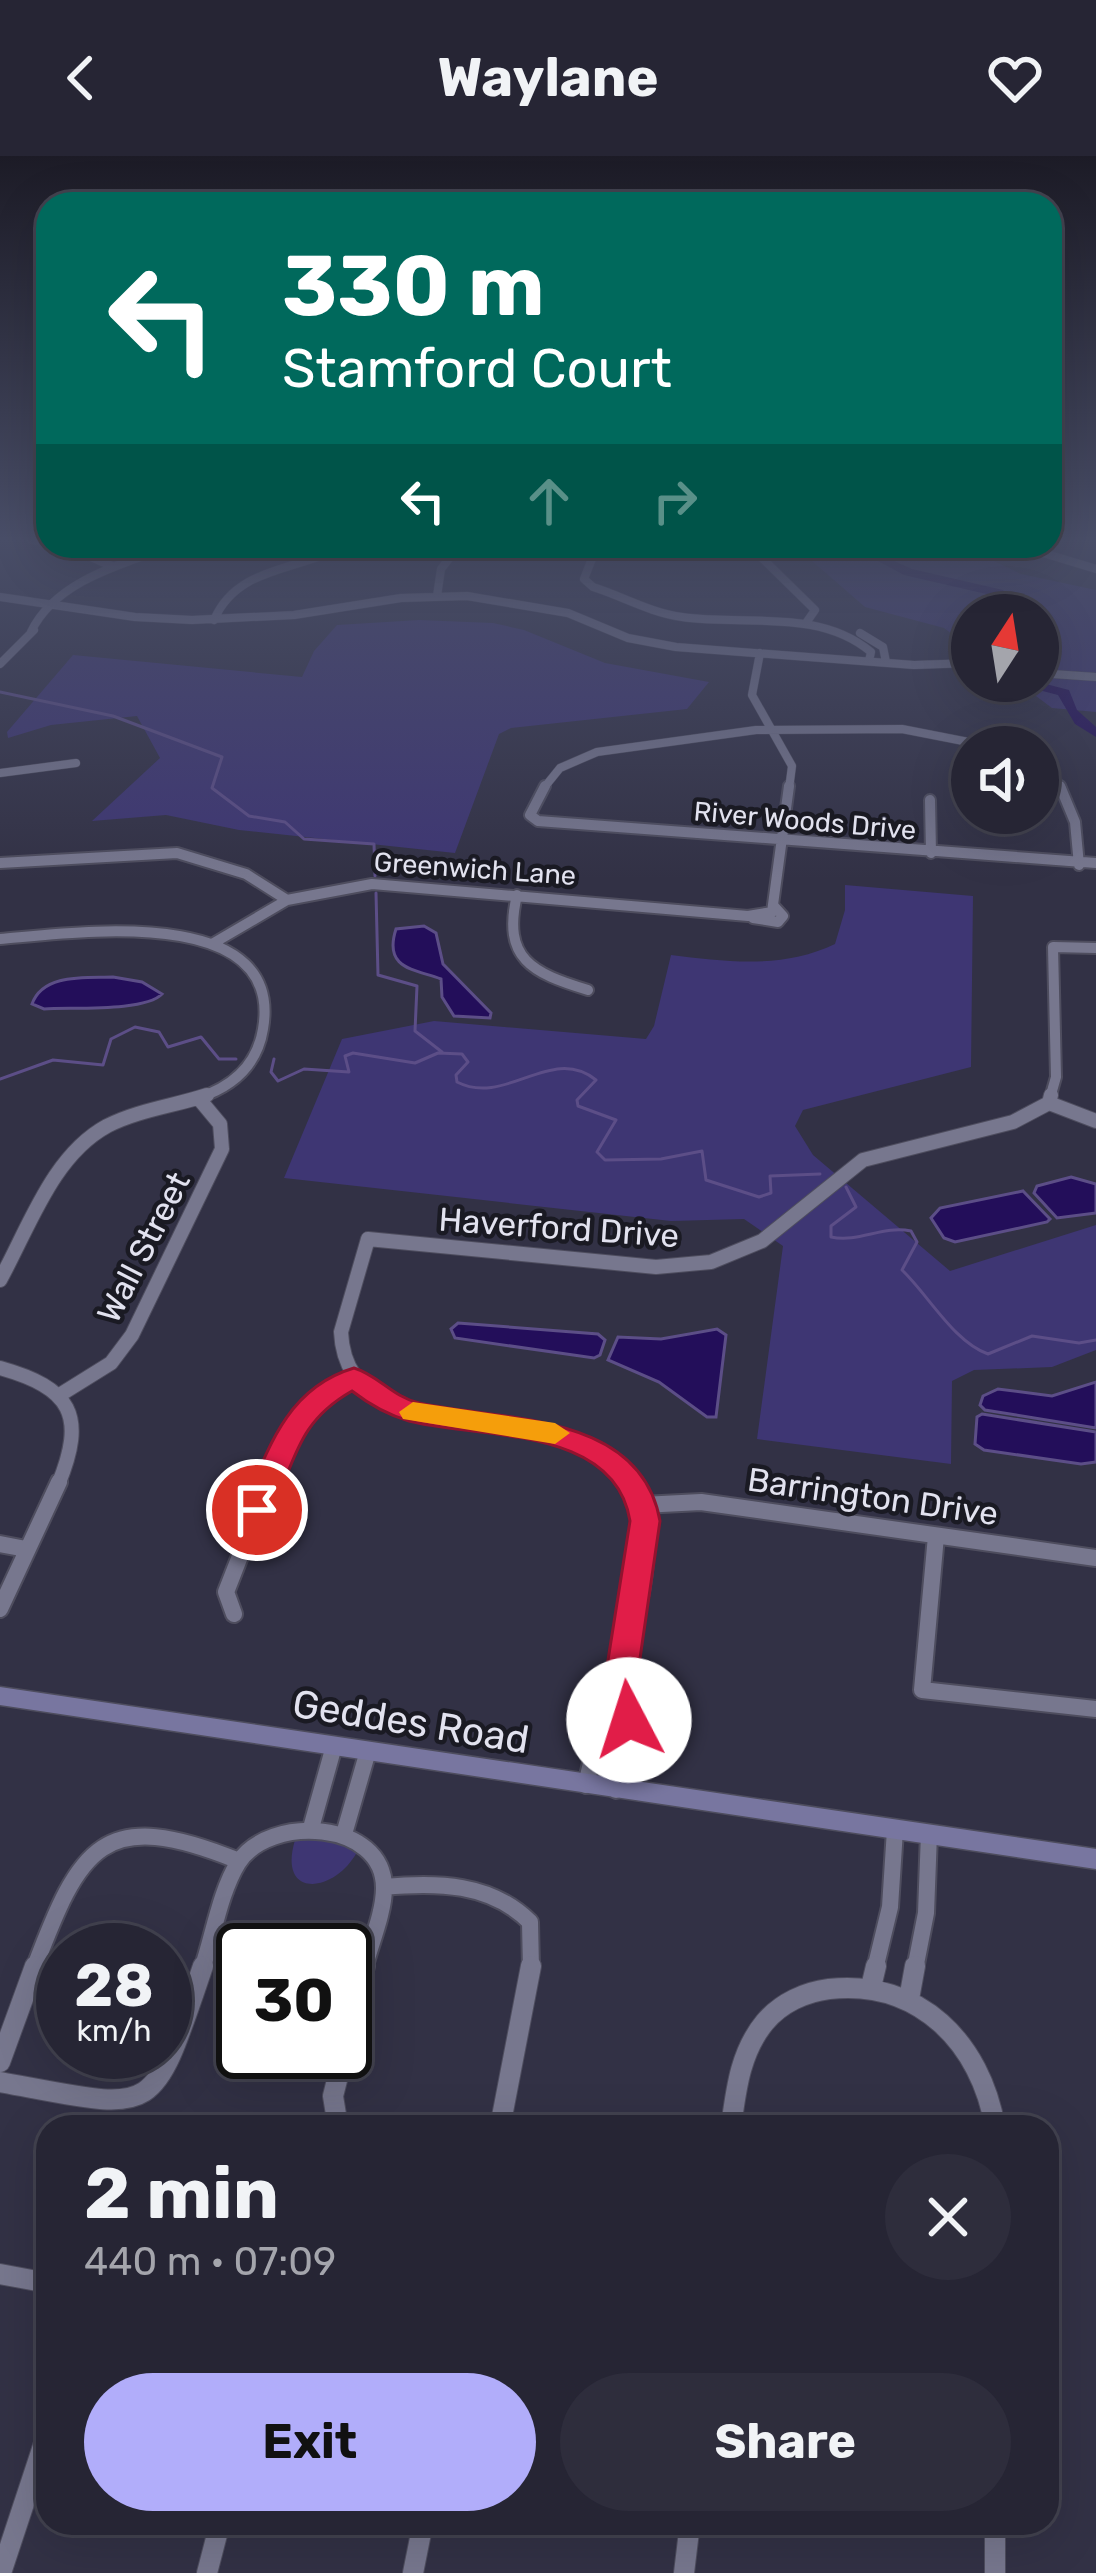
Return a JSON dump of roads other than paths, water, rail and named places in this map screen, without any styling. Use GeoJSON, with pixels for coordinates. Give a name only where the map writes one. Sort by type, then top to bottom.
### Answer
{"type":"FeatureCollection","features":[{"type":"Feature","properties":{"kind":"main road","name":"Geddes Road"},"geometry":{"type":"LineString","coordinates":[[0,1696],[1096,1859]]}},
{"type":"Feature","properties":{"kind":"street"},"geometry":{"type":"LineString","coordinates":[[782,840],[792,766],[752,695],[760,653],[951,663]]}},
{"type":"Feature","properties":{"kind":"street"},"geometry":{"type":"LineString","coordinates":[[868,653],[869,661]]}},
{"type":"Feature","properties":{"kind":"street"},"geometry":{"type":"LineString","coordinates":[[883,653],[886,662]]}},
{"type":"Feature","properties":{"kind":"street"},"geometry":{"type":"LineString","coordinates":[[0,664],[4,654]]}},
{"type":"Feature","properties":{"kind":"street"},"geometry":{"type":"LineString","coordinates":[[1059,674],[1096,676]]}},
{"type":"Feature","properties":{"kind":"street"},"geometry":{"type":"LineString","coordinates":[[774,732],[887,726],[951,736]]}},
{"type":"Feature","properties":{"kind":"street","name":"River Woods Drive"},"geometry":{"type":"LineString","coordinates":[[774,732],[585,755],[548,776],[530,817],[1096,866]]}},
{"type":"Feature","properties":{"kind":"street"},"geometry":{"type":"LineString","coordinates":[[0,773],[76,763]]}},
{"type":"Feature","properties":{"kind":"street"},"geometry":{"type":"LineString","coordinates":[[1059,782],[1073,803],[1078,865]]}},
{"type":"Feature","properties":{"kind":"street"},"geometry":{"type":"LineString","coordinates":[[930,800],[931,853]]}},
{"type":"Feature","properties":{"kind":"street","name":"Greenwich Lane"},"geometry":{"type":"LineString","coordinates":[[212,944],[287,900],[325,890],[395,884],[748,916],[766,923],[773,913],[782,840]]}},
{"type":"Feature","properties":{"kind":"street"},"geometry":{"type":"LineString","coordinates":[[0,863],[120,851],[189,853],[255,875],[287,900]]}},
{"type":"Feature","properties":{"kind":"street"},"geometry":{"type":"LineString","coordinates":[[517,895],[508,927],[514,948],[540,972],[588,990]]}},
{"type":"Feature","properties":{"kind":"street"},"geometry":{"type":"LineString","coordinates":[[0,939],[137,930],[189,936],[247,965],[261,987],[265,1006],[251,1064],[232,1082],[200,1100],[119,1119],[87,1139],[72,1156],[0,1280]]}},
{"type":"Feature","properties":{"kind":"street"},"geometry":{"type":"LineString","coordinates":[[1096,948],[1053,947],[1056,1077],[1049,1103],[1096,1120]]}},
{"type":"Feature","properties":{"kind":"street","name":"Wall Street"},"geometry":{"type":"LineString","coordinates":[[58,1396],[111,1363],[132,1336],[213,1169],[222,1149],[220,1124],[200,1100]]}},
{"type":"Feature","properties":{"kind":"street","name":"Haverford Drive"},"geometry":{"type":"LineString","coordinates":[[354,1378],[342,1350],[341,1329],[368,1239],[656,1268],[711,1262],[762,1241],[863,1160],[1013,1122],[1049,1103]]}},
{"type":"Feature","properties":{"kind":"street"},"geometry":{"type":"LineString","coordinates":[[0,1368],[37,1379],[58,1396],[74,1429],[75,1447],[0,1609]]}},
{"type":"Feature","properties":{"kind":"street"},"geometry":{"type":"LineString","coordinates":[[234,1614],[226,1592],[283,1442],[311,1404],[354,1378],[382,1400],[412,1412],[537,1430],[578,1441],[624,1475],[642,1504],[646,1537],[621,1679],[601,1717],[586,1785]]}},
{"type":"Feature","properties":{"kind":"street","name":"Barrington Drive"},"geometry":{"type":"LineString","coordinates":[[642,1504],[701,1502],[1096,1558]]}},
{"type":"Feature","properties":{"kind":"street"},"geometry":{"type":"LineString","coordinates":[[936,1535],[922,1690],[1096,1709]]}},
{"type":"Feature","properties":{"kind":"street"},"geometry":{"type":"LineString","coordinates":[[0,1544],[26,1549]]}},
{"type":"Feature","properties":{"kind":"street"},"geometry":{"type":"LineString","coordinates":[[616,1790],[629,1720],[621,1679]]}},
{"type":"Feature","properties":{"kind":"street"},"geometry":{"type":"LineString","coordinates":[[327,1830],[334,1746]]}},
{"type":"Feature","properties":{"kind":"street"},"geometry":{"type":"LineString","coordinates":[[327,1830],[368,1751]]}},
{"type":"Feature","properties":{"kind":"street"},"geometry":{"type":"LineString","coordinates":[[0,2082],[119,2102],[138,2099],[153,2088],[170,2064],[239,1862],[271,1838],[327,1830],[377,1863],[384,1887],[372,1937]]}},
{"type":"Feature","properties":{"kind":"street"},"geometry":{"type":"LineString","coordinates":[[879,1989],[895,1830]]}},
{"type":"Feature","properties":{"kind":"street"},"geometry":{"type":"LineString","coordinates":[[909,1999],[926,1913],[929,1834]]}},
{"type":"Feature","properties":{"kind":"street"},"geometry":{"type":"LineString","coordinates":[[0,2062],[73,1878],[95,1850],[119,1840],[144,1838],[215,1850],[239,1862]]}},
{"type":"Feature","properties":{"kind":"street"},"geometry":{"type":"LineString","coordinates":[[384,1887],[418,1882],[489,1894],[511,1904],[530,1922],[533,1957],[502,2115]]}},
{"type":"Feature","properties":{"kind":"street"},"geometry":{"type":"LineString","coordinates":[[733,2115],[739,2069],[769,2016],[810,1993],[879,1989],[909,1999],[966,2045],[990,2090],[993,2115]]}},
{"type":"Feature","properties":{"kind":"street"},"geometry":{"type":"LineString","coordinates":[[336,2115],[333,2096],[338,2079]]}},
{"type":"Feature","properties":{"kind":"street"},"geometry":{"type":"LineString","coordinates":[[0,2274],[36,2281]]}},
{"type":"Feature","properties":{"kind":"street"},"geometry":{"type":"LineString","coordinates":[[1,2573],[36,2467]]}},
{"type":"Feature","properties":{"kind":"street"},"geometry":{"type":"LineString","coordinates":[[207,2573],[217,2535]]}},
{"type":"Feature","properties":{"kind":"street"},"geometry":{"type":"LineString","coordinates":[[413,2573],[421,2535]]}},
{"type":"Feature","properties":{"kind":"street"},"geometry":{"type":"LineString","coordinates":[[684,2573],[689,2535]]}},
{"type":"Feature","properties":{"kind":"street"},"geometry":{"type":"LineString","coordinates":[[995,2535],[995,2573]]}},
{"type":"Feature","properties":{"kind":"waterway"},"geometry":{"type":"LineString","coordinates":[[0,692],[113,716],[222,757],[212,788],[249,816],[285,822],[304,839],[374,844],[375,876]]}},
{"type":"Feature","properties":{"kind":"waterway"},"geometry":{"type":"LineString","coordinates":[[1059,692],[1075,716],[1096,733]]}},
{"type":"Feature","properties":{"kind":"waterway"},"geometry":{"type":"LineString","coordinates":[[376,893],[378,975],[417,986],[415,1031],[442,1052]]}},
{"type":"Feature","properties":{"kind":"waterway"},"geometry":{"type":"LineString","coordinates":[[0,1079],[53,1060],[103,1065],[111,1039],[135,1027],[159,1032],[168,1047],[201,1037],[219,1059],[236,1059]]}},
{"type":"Feature","properties":{"kind":"waterway"},"geometry":{"type":"LineString","coordinates":[[274,1059],[271,1072],[278,1081],[304,1069],[349,1072],[345,1056],[353,1053],[415,1063],[438,1053],[462,1054],[468,1062],[456,1075],[457,1082],[475,1088],[511,1083],[545,1071],[579,1071],[596,1080],[577,1100],[578,1106],[616,1120],[597,1152],[605,1160],[661,1159],[702,1151],[706,1180],[759,1197],[771,1193],[770,1176],[820,1174]]}},
{"type":"Feature","properties":{"kind":"waterway"},"geometry":{"type":"LineString","coordinates":[[846,1187],[856,1207],[831,1226],[831,1237],[911,1231],[917,1242],[902,1270],[953,1329],[976,1348],[988,1354],[1032,1336],[1079,1343],[1096,1340]]}}]}
